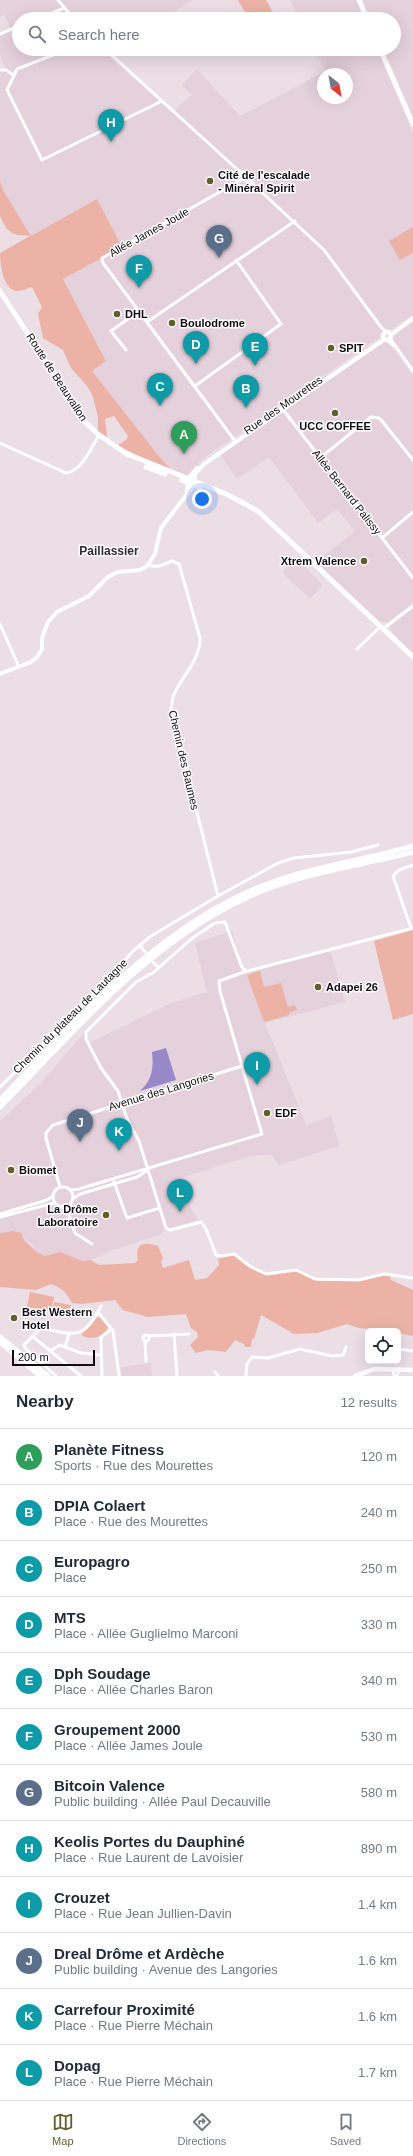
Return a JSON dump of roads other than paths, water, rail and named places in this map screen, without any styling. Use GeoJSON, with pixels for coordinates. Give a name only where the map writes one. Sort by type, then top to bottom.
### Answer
{"type":"FeatureCollection","features":[{"type":"Feature","properties":{"kind":"main road"},"geometry":{"type":"LineString","coordinates":[[359,0],[365,12]]}},
{"type":"Feature","properties":{"kind":"main road"},"geometry":{"type":"LineString","coordinates":[[362,0],[366,12]]}},
{"type":"Feature","properties":{"kind":"main road"},"geometry":{"type":"LineString","coordinates":[[384,56],[413,123]]}},
{"type":"Feature","properties":{"kind":"main road","name":"Route de Beauvallon"},"geometry":{"type":"LineString","coordinates":[[0,291],[78,412],[99,435],[125,453],[191,482],[243,502],[272,522],[413,657]]}},
{"type":"Feature","properties":{"kind":"main road"},"geometry":{"type":"LineString","coordinates":[[0,1100],[135,966],[172,936],[204,915],[243,894],[293,875],[413,846]]}},
{"type":"Feature","properties":{"kind":"main road"},"geometry":{"type":"LineString","coordinates":[[0,1108],[143,966],[175,940],[207,919],[257,894],[289,882],[413,852]]}},
{"type":"Feature","properties":{"kind":"main road"},"geometry":{"type":"LineString","coordinates":[[0,1337],[48,1376]]}},
{"type":"Feature","properties":{"kind":"main road"},"geometry":{"type":"LineString","coordinates":[[0,1342],[40,1376]]}},
{"type":"Feature","properties":{"kind":"main road"},"geometry":{"type":"LineString","coordinates":[[355,1376],[374,1369],[413,1370]]}},
{"type":"Feature","properties":{"kind":"street"},"geometry":{"type":"LineString","coordinates":[[58,0],[68,12]]}},
{"type":"Feature","properties":{"kind":"street"},"geometry":{"type":"LineString","coordinates":[[55,12],[64,8]]}},
{"type":"Feature","properties":{"kind":"street"},"geometry":{"type":"LineString","coordinates":[[0,34],[12,29]]}},
{"type":"Feature","properties":{"kind":"street"},"geometry":{"type":"LineString","coordinates":[[51,56],[17,69],[13,75],[7,92],[42,160],[162,101]]}},
{"type":"Feature","properties":{"kind":"street"},"geometry":{"type":"LineString","coordinates":[[113,56],[244,176],[250,179]]}},
{"type":"Feature","properties":{"kind":"street"},"geometry":{"type":"LineString","coordinates":[[0,70],[6,70],[13,75]]}},
{"type":"Feature","properties":{"kind":"street"},"geometry":{"type":"LineString","coordinates":[[244,176],[250,174],[250,179],[253,184],[295,221],[330,258],[413,371]]}},
{"type":"Feature","properties":{"kind":"street","name":"Allée James Joule"},"geometry":{"type":"LineString","coordinates":[[235,440],[103,263],[102,258],[244,176]]}},
{"type":"Feature","properties":{"kind":"street"},"geometry":{"type":"LineString","coordinates":[[147,322],[295,221]]}},
{"type":"Feature","properties":{"kind":"street"},"geometry":{"type":"LineString","coordinates":[[195,386],[281,324],[236,260]]}},
{"type":"Feature","properties":{"kind":"street"},"geometry":{"type":"LineString","coordinates":[[126,350],[111,331],[139,311]]}},
{"type":"Feature","properties":{"kind":"street","name":"Rue des Mourettes"},"geometry":{"type":"LineString","coordinates":[[148,564],[155,554],[161,528],[187,493],[191,482],[206,458],[235,440],[413,318]]}},
{"type":"Feature","properties":{"kind":"street","name":"Allée Bernard Palissy"},"geometry":{"type":"LineString","coordinates":[[281,408],[413,578]]}},
{"type":"Feature","properties":{"kind":"street"},"geometry":{"type":"LineString","coordinates":[[320,458],[371,417],[376,417],[382,421],[413,460]]}},
{"type":"Feature","properties":{"kind":"street"},"geometry":{"type":"LineString","coordinates":[[0,443],[66,473],[71,473],[79,467],[99,435]]}},
{"type":"Feature","properties":{"kind":"street"},"geometry":{"type":"LineString","coordinates":[[382,538],[413,512]]}},
{"type":"Feature","properties":{"kind":"street","name":"Chemin des Baumes"},"geometry":{"type":"LineString","coordinates":[[148,564],[156,567],[172,561],[179,564],[200,638],[201,646],[173,696],[171,709],[218,896]]}},
{"type":"Feature","properties":{"kind":"street"},"geometry":{"type":"LineString","coordinates":[[0,674],[31,662],[40,653],[43,633],[51,617],[89,596],[108,577],[118,572],[140,570],[148,564]]}},
{"type":"Feature","properties":{"kind":"street"},"geometry":{"type":"LineString","coordinates":[[357,649],[381,628],[413,606]]}},
{"type":"Feature","properties":{"kind":"street"},"geometry":{"type":"LineString","coordinates":[[0,624],[19,666]]}},
{"type":"Feature","properties":{"kind":"street"},"geometry":{"type":"LineString","coordinates":[[145,952],[140,946],[151,936],[218,896],[278,863],[301,857],[351,852],[378,845]]}},
{"type":"Feature","properties":{"kind":"street"},"geometry":{"type":"LineString","coordinates":[[264,1139],[218,984],[221,980],[249,971],[412,928],[393,876],[400,870],[413,865]]}},
{"type":"Feature","properties":{"kind":"street"},"geometry":{"type":"LineString","coordinates":[[153,962],[159,968],[191,939],[222,921],[229,927],[243,970],[249,971]]}},
{"type":"Feature","properties":{"kind":"street","name":"Chemin du plateau de Lautagne"},"geometry":{"type":"LineString","coordinates":[[0,1087],[110,978],[140,946]]}},
{"type":"Feature","properties":{"kind":"street","name":"Chemin du plateau de Lautagne"},"geometry":{"type":"LineString","coordinates":[[122,1103],[118,1091],[91,1050],[86,1039],[86,1032],[124,992],[159,968]]}},
{"type":"Feature","properties":{"kind":"street","name":"Avenue des Langories"},"geometry":{"type":"LineString","coordinates":[[60,1187],[47,1143],[46,1133],[49,1128],[59,1122],[242,1066]]}},
{"type":"Feature","properties":{"kind":"street"},"geometry":{"type":"LineString","coordinates":[[122,1103],[127,1120],[139,1141],[165,1226],[168,1230],[201,1222],[206,1229],[216,1255],[222,1256],[234,1254],[251,1268],[266,1274],[296,1270],[315,1279],[358,1280],[384,1274],[413,1278]]}},
{"type":"Feature","properties":{"kind":"street"},"geometry":{"type":"LineString","coordinates":[[71,1190],[148,1169],[262,1134]]}},
{"type":"Feature","properties":{"kind":"street"},"geometry":{"type":"LineString","coordinates":[[74,1198],[71,1190],[65,1186],[55,1190],[53,1196],[54,1203],[60,1207],[66,1207],[80,1194],[137,1177],[148,1169]]}},
{"type":"Feature","properties":{"kind":"street"},"geometry":{"type":"LineString","coordinates":[[113,1179],[127,1218],[160,1208]]}},
{"type":"Feature","properties":{"kind":"street"},"geometry":{"type":"LineString","coordinates":[[0,1214],[47,1200],[53,1196]]}},
{"type":"Feature","properties":{"kind":"street"},"geometry":{"type":"LineString","coordinates":[[0,1218],[54,1203]]}},
{"type":"Feature","properties":{"kind":"street"},"geometry":{"type":"LineString","coordinates":[[66,1207],[76,1232],[92,1244]]}},
{"type":"Feature","properties":{"kind":"street"},"geometry":{"type":"LineString","coordinates":[[56,1376],[24,1348],[24,1345],[41,1328],[74,1335],[80,1332],[89,1326],[101,1306]]}},
{"type":"Feature","properties":{"kind":"street"},"geometry":{"type":"LineString","coordinates":[[98,1312],[112,1329],[120,1376]]}},
{"type":"Feature","properties":{"kind":"street"},"geometry":{"type":"LineString","coordinates":[[102,1376],[101,1337],[112,1329]]}},
{"type":"Feature","properties":{"kind":"street"},"geometry":{"type":"LineString","coordinates":[[65,1347],[69,1334]]}},
{"type":"Feature","properties":{"kind":"street"},"geometry":{"type":"LineString","coordinates":[[174,1334],[177,1376]]}},
{"type":"Feature","properties":{"kind":"street"},"geometry":{"type":"LineString","coordinates":[[146,1361],[145,1341],[149,1336],[188,1334]]}},
{"type":"Feature","properties":{"kind":"street"},"geometry":{"type":"LineString","coordinates":[[32,1336],[81,1376]]}},
{"type":"Feature","properties":{"kind":"street"},"geometry":{"type":"LineString","coordinates":[[50,1351],[60,1346],[81,1353],[101,1355]]}},
{"type":"Feature","properties":{"kind":"street"},"geometry":{"type":"LineString","coordinates":[[246,1376],[247,1364],[252,1357],[268,1358],[300,1349],[337,1356],[343,1355],[346,1347]]}},
{"type":"Feature","properties":{"kind":"street"},"geometry":{"type":"LineString","coordinates":[[401,1349],[413,1351]]}},
{"type":"Feature","properties":{"kind":"street"},"geometry":{"type":"LineString","coordinates":[[393,1369],[395,1376]]}},
{"type":"Feature","properties":{"kind":"street"},"geometry":{"type":"LineString","coordinates":[[395,1376],[399,1369]]}},
{"type":"Feature","properties":{"kind":"street"},"geometry":{"type":"LineString","coordinates":[[215,1372],[218,1376]]}},
{"type":"Feature","properties":{"kind":"place","name":"Keolis Portes du Dauphiné"},"geometry":{"type":"Point","coordinates":[111,142]}},
{"type":"Feature","properties":{"kind":"place","name":"Cité de l'escalade - Minéral Spirit"},"geometry":{"type":"Point","coordinates":[210,181]}},
{"type":"Feature","properties":{"kind":"place","name":"Bitcoin Valence"},"geometry":{"type":"Point","coordinates":[219,258]}},
{"type":"Feature","properties":{"kind":"place","name":"Groupement 2000"},"geometry":{"type":"Point","coordinates":[139,288]}},
{"type":"Feature","properties":{"kind":"place","name":"DHL"},"geometry":{"type":"Point","coordinates":[117,314]}},
{"type":"Feature","properties":{"kind":"place","name":"Boulodrome"},"geometry":{"type":"Point","coordinates":[172,323]}},
{"type":"Feature","properties":{"kind":"place","name":"SPIT"},"geometry":{"type":"Point","coordinates":[331,348]}},
{"type":"Feature","properties":{"kind":"place","name":"MTS"},"geometry":{"type":"Point","coordinates":[196,364]}},
{"type":"Feature","properties":{"kind":"place","name":"Dph Soudage"},"geometry":{"type":"Point","coordinates":[255,366]}},
{"type":"Feature","properties":{"kind":"place","name":"Europagro"},"geometry":{"type":"Point","coordinates":[160,406]}},
{"type":"Feature","properties":{"kind":"place","name":"DPIA Colaert"},"geometry":{"type":"Point","coordinates":[246,408]}},
{"type":"Feature","properties":{"kind":"place","name":"UCC COFFEE"},"geometry":{"type":"Point","coordinates":[335,413]}},
{"type":"Feature","properties":{"kind":"place","name":"Planète Fitness"},"geometry":{"type":"Point","coordinates":[184,454]}},
{"type":"Feature","properties":{"kind":"place","name":"Xtrem Valence"},"geometry":{"type":"Point","coordinates":[364,561]}},
{"type":"Feature","properties":{"kind":"place","name":"Adapei 26"},"geometry":{"type":"Point","coordinates":[318,987]}},
{"type":"Feature","properties":{"kind":"place","name":"Crouzet"},"geometry":{"type":"Point","coordinates":[257,1085]}},
{"type":"Feature","properties":{"kind":"place","name":"EDF"},"geometry":{"type":"Point","coordinates":[267,1113]}},
{"type":"Feature","properties":{"kind":"place","name":"Dreal Drôme et Ardèche"},"geometry":{"type":"Point","coordinates":[80,1142]}},
{"type":"Feature","properties":{"kind":"place","name":"Carrefour Proximité"},"geometry":{"type":"Point","coordinates":[119,1151]}},
{"type":"Feature","properties":{"kind":"place","name":"Biomet"},"geometry":{"type":"Point","coordinates":[11,1170]}},
{"type":"Feature","properties":{"kind":"place","name":"Dopag"},"geometry":{"type":"Point","coordinates":[180,1212]}},
{"type":"Feature","properties":{"kind":"place","name":"La Drôme Laboratoire"},"geometry":{"type":"Point","coordinates":[106,1215]}},
{"type":"Feature","properties":{"kind":"place","name":"Best Western Hotel"},"geometry":{"type":"Point","coordinates":[14,1318]}},
{"type":"Feature","properties":{"kind":"district","name":"Paillassier"},"geometry":{"type":"Point","coordinates":[109,551]}}]}
